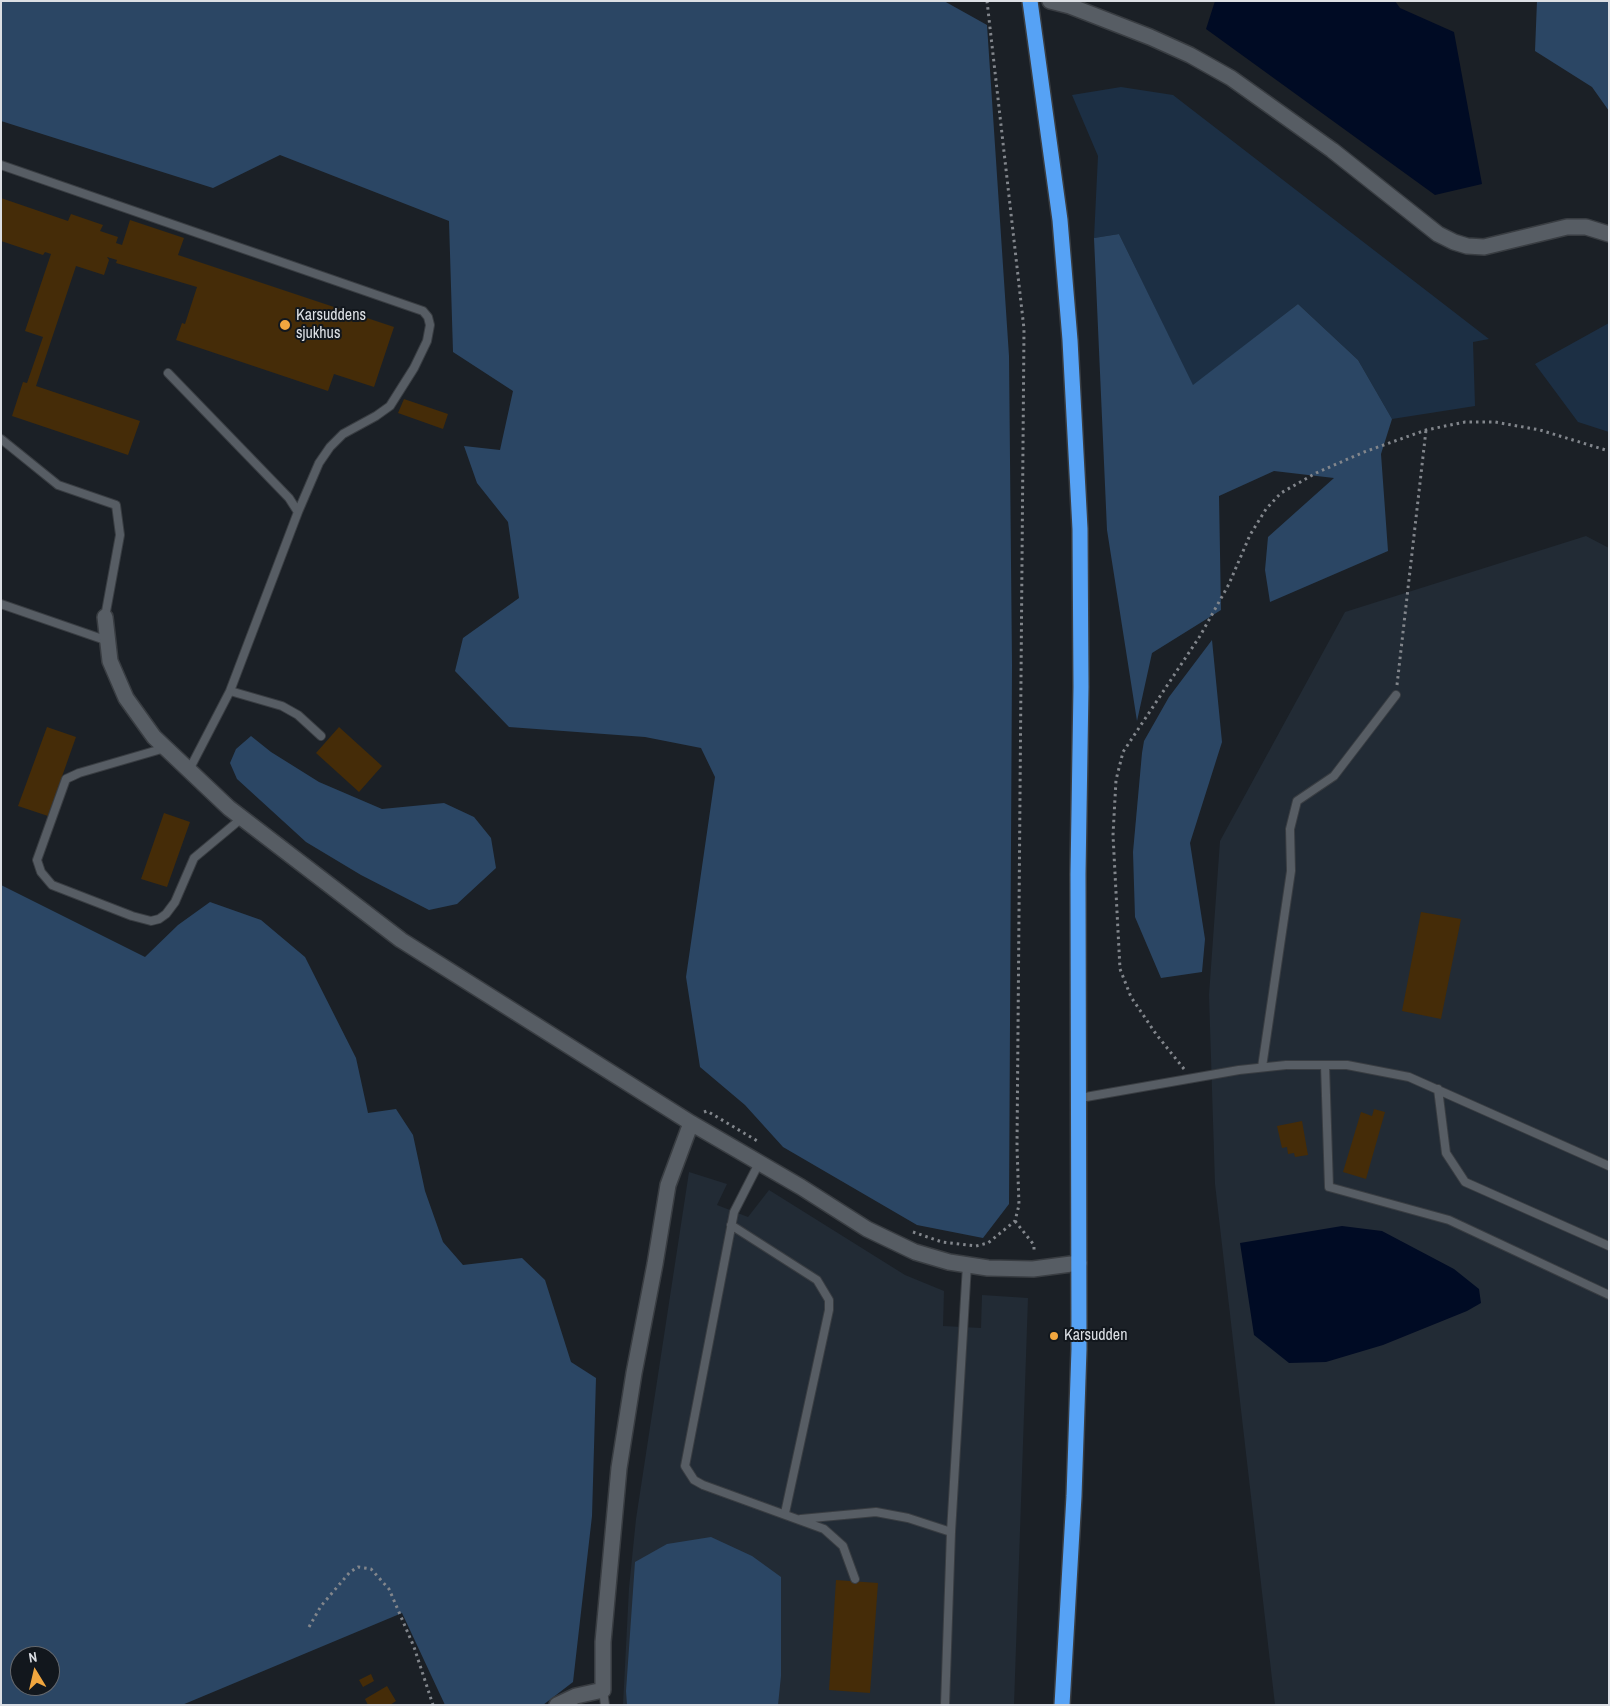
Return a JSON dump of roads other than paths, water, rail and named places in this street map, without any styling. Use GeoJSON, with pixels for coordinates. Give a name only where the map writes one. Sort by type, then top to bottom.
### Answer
{"type":"FeatureCollection","features":[{"type":"Feature","properties":{"kind":"highway"},"geometry":{"type":"LineString","coordinates":[[1030,1],[1060,220],[1076,437],[1081,687],[1078,874],[1079,1263],[1075,1486],[1062,1705]]}},
{"type":"Feature","properties":{"kind":"street"},"geometry":{"type":"LineString","coordinates":[[1050,1],[1070,6],[1150,37],[1190,55],[1231,78],[1324,144],[1438,234],[1454,242],[1467,246],[1484,247],[1567,227],[1586,227],[1609,234]]}},
{"type":"Feature","properties":{"kind":"street"},"geometry":{"type":"LineString","coordinates":[[105,617],[110,660],[126,698],[165,748],[188,772],[242,818],[402,940],[691,1123],[867,1229],[916,1252],[967,1265],[988,1268],[1033,1269],[1079,1263]]}},
{"type":"Feature","properties":{"kind":"street"},"geometry":{"type":"LineString","coordinates":[[557,1705],[576,1696],[604,1697],[603,1642],[619,1468],[634,1373],[656,1264],[668,1185],[691,1123]]}},
{"type":"Feature","properties":{"kind":"lane"},"geometry":{"type":"LineString","coordinates":[[1,165],[413,306],[423,311],[428,317],[430,325],[427,340],[414,368],[390,406],[343,434],[318,463],[230,691],[188,772]]}},
{"type":"Feature","properties":{"kind":"lane"},"geometry":{"type":"LineString","coordinates":[[168,373],[289,498],[298,512]]}},
{"type":"Feature","properties":{"kind":"lane"},"geometry":{"type":"LineString","coordinates":[[1,439],[58,485],[116,505],[120,535],[105,617]]}},
{"type":"Feature","properties":{"kind":"lane"},"geometry":{"type":"LineString","coordinates":[[1,604],[108,642]]}},
{"type":"Feature","properties":{"kind":"lane"},"geometry":{"type":"LineString","coordinates":[[230,691],[282,706],[298,715],[321,736]]}},
{"type":"Feature","properties":{"kind":"lane"},"geometry":{"type":"LineString","coordinates":[[1262,1067],[1291,871],[1290,828],[1297,800],[1334,776],[1396,695]]}},
{"type":"Feature","properties":{"kind":"lane"},"geometry":{"type":"LineString","coordinates":[[165,748],[79,773],[66,779],[37,860],[41,872],[52,885],[132,916],[151,921],[159,919],[166,914],[174,902],[194,858],[242,818]]}},
{"type":"Feature","properties":{"kind":"lane"},"geometry":{"type":"LineString","coordinates":[[1325,1065],[1329,1187],[1449,1220],[1609,1295]]}},
{"type":"Feature","properties":{"kind":"lane"},"geometry":{"type":"LineString","coordinates":[[1080,1098],[1138,1086],[1192,1080],[1262,1067],[1347,1065],[1408,1077],[1609,1166]]}},
{"type":"Feature","properties":{"kind":"lane"},"geometry":{"type":"LineString","coordinates":[[1438,1089],[1446,1153],[1466,1182],[1609,1246]]}},
{"type":"Feature","properties":{"kind":"lane"},"geometry":{"type":"LineString","coordinates":[[759,1163],[734,1212],[685,1466],[694,1480],[703,1485],[785,1513],[824,1529],[837,1538],[849,1560],[855,1579]]}},
{"type":"Feature","properties":{"kind":"lane"},"geometry":{"type":"LineString","coordinates":[[731,1225],[817,1280],[829,1300],[829,1310],[785,1513]]}},
{"type":"Feature","properties":{"kind":"lane"},"geometry":{"type":"LineString","coordinates":[[945,1705],[951,1532],[967,1265]]}},
{"type":"Feature","properties":{"kind":"lane"},"geometry":{"type":"LineString","coordinates":[[800,1519],[876,1512],[908,1518],[951,1532]]}},
{"type":"Feature","properties":{"kind":"place","name":"Karsuddens sjukhus"},"geometry":{"type":"Point","coordinates":[285,325]}},
{"type":"Feature","properties":{"kind":"place","name":"Karsudden"},"geometry":{"type":"Point","coordinates":[1054,1336]}}]}
